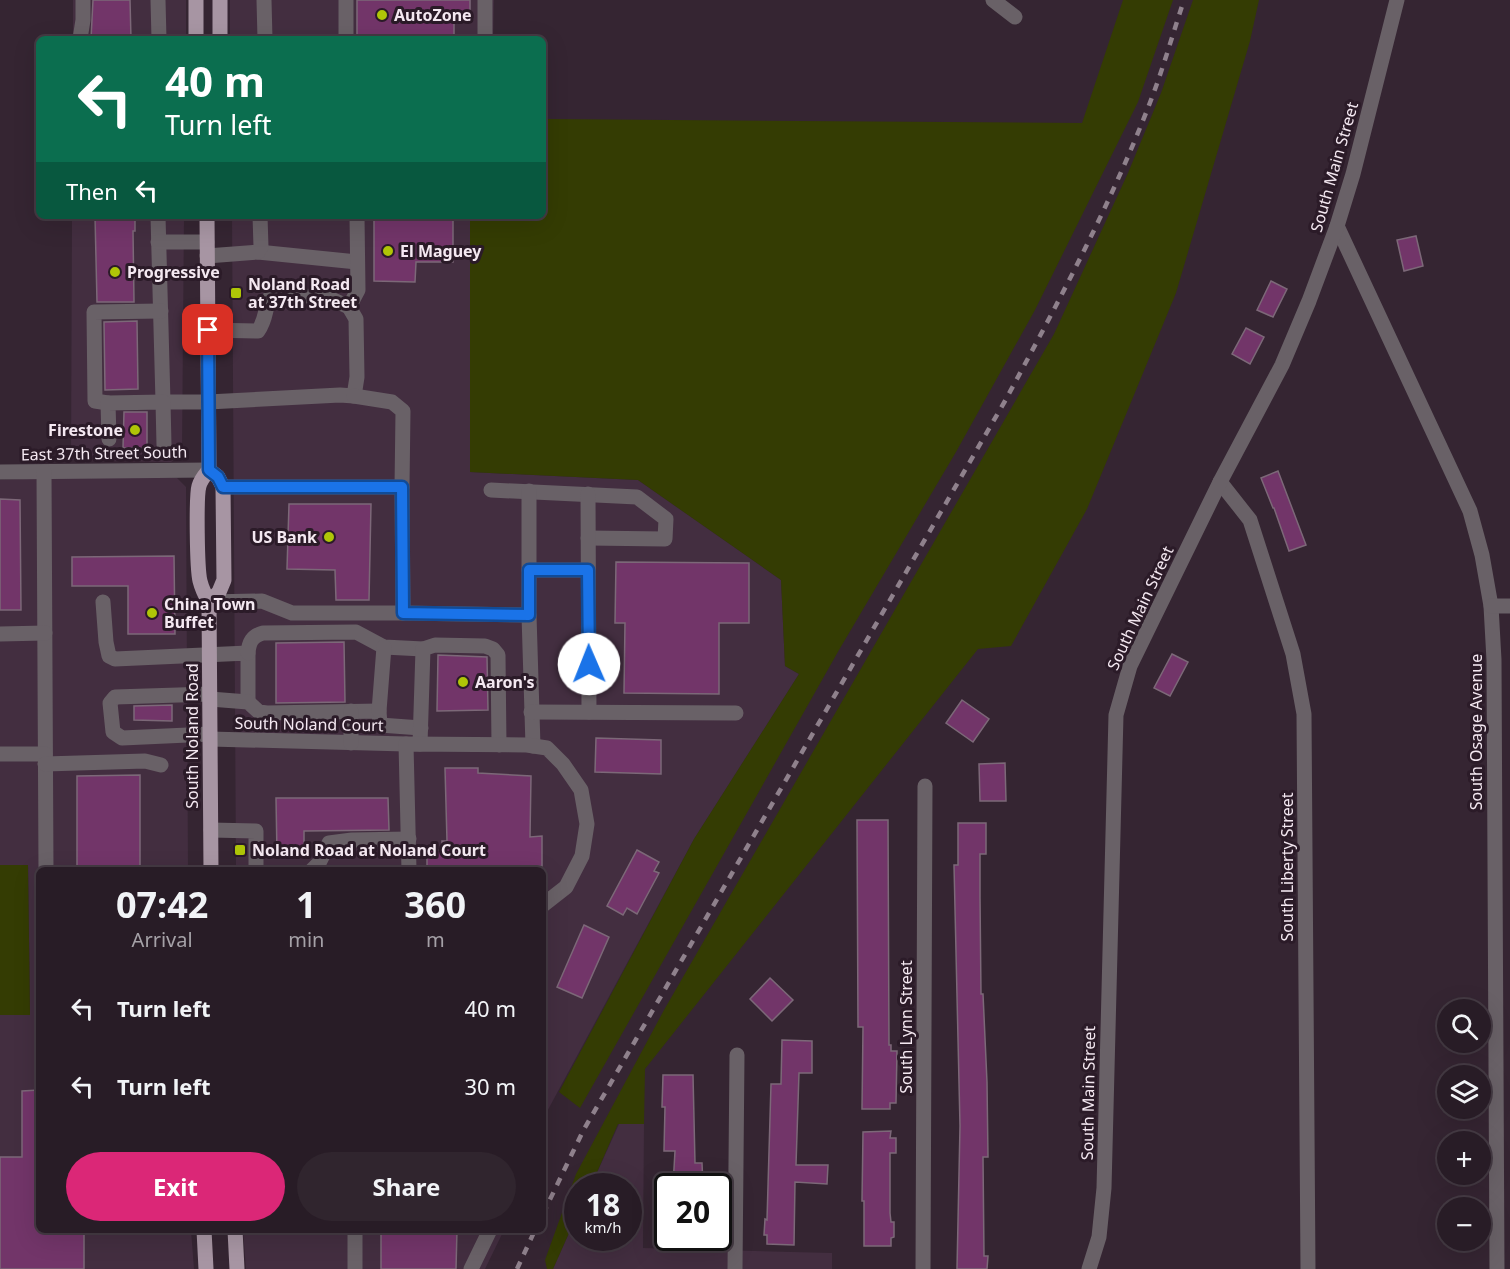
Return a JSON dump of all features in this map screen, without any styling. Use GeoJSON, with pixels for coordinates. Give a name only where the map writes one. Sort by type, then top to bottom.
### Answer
{"type":"FeatureCollection","features":[{"type":"Feature","properties":{"kind":"main road"},"geometry":{"type":"LineString","coordinates":[[196,0],[196,36]]}},
{"type":"Feature","properties":{"kind":"main road"},"geometry":{"type":"LineString","coordinates":[[220,0],[220,36]]}},
{"type":"Feature","properties":{"kind":"main road","name":"South Noland Road"},"geometry":{"type":"LineString","coordinates":[[207,219],[209,470],[202,478],[198,488],[199,578],[209,603],[211,867]]}},
{"type":"Feature","properties":{"kind":"main road"},"geometry":{"type":"LineString","coordinates":[[209,470],[218,477],[223,487],[224,580],[219,592],[209,603]]}},
{"type":"Feature","properties":{"kind":"main road"},"geometry":{"type":"LineString","coordinates":[[204,1233],[206,1269]]}},
{"type":"Feature","properties":{"kind":"main road"},"geometry":{"type":"LineString","coordinates":[[235,1233],[237,1269]]}},
{"type":"Feature","properties":{"kind":"street"},"geometry":{"type":"LineString","coordinates":[[80,36],[83,0]]}},
{"type":"Feature","properties":{"kind":"street"},"geometry":{"type":"LineString","coordinates":[[158,0],[159,36]]}},
{"type":"Feature","properties":{"kind":"street"},"geometry":{"type":"LineString","coordinates":[[264,0],[265,36]]}},
{"type":"Feature","properties":{"kind":"street"},"geometry":{"type":"LineString","coordinates":[[346,0],[346,36]]}},
{"type":"Feature","properties":{"kind":"street"},"geometry":{"type":"LineString","coordinates":[[485,0],[485,36]]}},
{"type":"Feature","properties":{"kind":"street"},"geometry":{"type":"LineString","coordinates":[[993,0],[1014,17]]}},
{"type":"Feature","properties":{"kind":"street","name":"South Main Street"},"geometry":{"type":"LineString","coordinates":[[1089,1269],[1100,1237],[1104,1188],[1116,715],[1130,666],[1220,482],[1281,365],[1309,301],[1337,226],[1353,174],[1397,0]]}},
{"type":"Feature","properties":{"kind":"street"},"geometry":{"type":"LineString","coordinates":[[158,219],[164,445]]}},
{"type":"Feature","properties":{"kind":"street"},"geometry":{"type":"LineString","coordinates":[[258,252],[261,247],[260,219]]}},
{"type":"Feature","properties":{"kind":"street"},"geometry":{"type":"LineString","coordinates":[[349,307],[358,290],[357,219]]}},
{"type":"Feature","properties":{"kind":"street","name":"South Osage Avenue"},"geometry":{"type":"LineString","coordinates":[[1337,226],[1470,511],[1482,555],[1491,606],[1494,660],[1497,1269]]}},
{"type":"Feature","properties":{"kind":"street"},"geometry":{"type":"LineString","coordinates":[[158,242],[207,249],[357,262]]}},
{"type":"Feature","properties":{"kind":"street"},"geometry":{"type":"LineString","coordinates":[[208,330],[258,331],[265,321],[265,308],[271,295],[327,297],[349,307],[356,319],[357,377],[354,396]]}},
{"type":"Feature","properties":{"kind":"street"},"geometry":{"type":"LineString","coordinates":[[161,310],[94,312],[95,401],[98,403],[208,402],[340,395],[392,402],[403,411],[403,613]]}},
{"type":"Feature","properties":{"kind":"street"},"geometry":{"type":"LineString","coordinates":[[108,403],[109,439]]}},
{"type":"Feature","properties":{"kind":"street","name":"East 37th Street South"},"geometry":{"type":"LineString","coordinates":[[0,472],[209,470]]}},
{"type":"Feature","properties":{"kind":"street"},"geometry":{"type":"LineString","coordinates":[[44,472],[46,867]]}},
{"type":"Feature","properties":{"kind":"street","name":"South Liberty Street"},"geometry":{"type":"LineString","coordinates":[[1220,482],[1250,520],[1293,654],[1304,714],[1308,1269]]}},
{"type":"Feature","properties":{"kind":"street"},"geometry":{"type":"LineString","coordinates":[[223,487],[402,487]]}},
{"type":"Feature","properties":{"kind":"street"},"geometry":{"type":"LineString","coordinates":[[491,490],[637,496],[666,519],[665,539],[588,538]]}},
{"type":"Feature","properties":{"kind":"street"},"geometry":{"type":"LineString","coordinates":[[529,491],[529,615],[533,746]]}},
{"type":"Feature","properties":{"kind":"street"},"geometry":{"type":"LineString","coordinates":[[588,494],[589,712]]}},
{"type":"Feature","properties":{"kind":"street"},"geometry":{"type":"LineString","coordinates":[[529,570],[588,570]]}},
{"type":"Feature","properties":{"kind":"street"},"geometry":{"type":"LineString","coordinates":[[209,603],[262,601],[292,613],[529,615]]}},
{"type":"Feature","properties":{"kind":"street"},"geometry":{"type":"LineString","coordinates":[[102,602],[109,656],[115,659],[248,653]]}},
{"type":"Feature","properties":{"kind":"street"},"geometry":{"type":"LineString","coordinates":[[1491,606],[1510,606]]}},
{"type":"Feature","properties":{"kind":"street"},"geometry":{"type":"LineString","coordinates":[[248,702],[250,641],[263,633],[356,632],[384,647],[423,649],[435,645],[485,646],[493,649],[498,655],[499,745]]}},
{"type":"Feature","properties":{"kind":"street"},"geometry":{"type":"LineString","coordinates":[[0,634],[45,633]]}},
{"type":"Feature","properties":{"kind":"street"},"geometry":{"type":"LineString","coordinates":[[381,744],[380,718],[384,647]]}},
{"type":"Feature","properties":{"kind":"street"},"geometry":{"type":"LineString","coordinates":[[413,744],[421,728],[423,649]]}},
{"type":"Feature","properties":{"kind":"street"},"geometry":{"type":"LineString","coordinates":[[210,696],[248,702],[259,712],[351,711],[421,728]]}},
{"type":"Feature","properties":{"kind":"street","name":"South Noland Court"},"geometry":{"type":"LineString","coordinates":[[210,696],[115,697],[110,703],[113,732],[122,738],[210,737],[547,748],[563,764],[581,790],[587,824],[582,856],[566,887],[546,903]]}},
{"type":"Feature","properties":{"kind":"street"},"geometry":{"type":"LineString","coordinates":[[351,711],[351,743]]}},
{"type":"Feature","properties":{"kind":"street"},"geometry":{"type":"LineString","coordinates":[[531,712],[736,713]]}},
{"type":"Feature","properties":{"kind":"street","name":"South Noland Court"},"geometry":{"type":"LineString","coordinates":[[409,867],[413,744]]}},
{"type":"Feature","properties":{"kind":"street"},"geometry":{"type":"LineString","coordinates":[[0,754],[45,759],[145,761],[161,765]]}},
{"type":"Feature","properties":{"kind":"street","name":"South Lynn Street"},"geometry":{"type":"LineString","coordinates":[[922,1269],[925,786]]}},
{"type":"Feature","properties":{"kind":"street"},"geometry":{"type":"LineString","coordinates":[[211,830],[256,831],[256,867]]}},
{"type":"Feature","properties":{"kind":"street"},"geometry":{"type":"LineString","coordinates":[[315,867],[329,843],[352,840],[409,839]]}},
{"type":"Feature","properties":{"kind":"street"},"geometry":{"type":"LineString","coordinates":[[735,1269],[737,1055]]}},
{"type":"Feature","properties":{"kind":"street"},"geometry":{"type":"LineString","coordinates":[[355,1269],[356,1233]]}},
{"type":"Feature","properties":{"kind":"street"},"geometry":{"type":"LineString","coordinates":[[471,1269],[489,1233]]}},
{"type":"Feature","properties":{"kind":"shaded area"},"geometry":{"type":"Polygon","coordinates":[[[73,0],[186,0],[186,36],[73,36],[73,0]]]}},
{"type":"Feature","properties":{"kind":"shaded area"},"geometry":{"type":"Polygon","coordinates":[[[230,0],[494,0],[493,36],[230,36],[230,0]]]}},
{"type":"Feature","properties":{"kind":"shaded area"},"geometry":{"type":"Polygon","coordinates":[[[72,219],[184,219],[182,453],[171,462],[71,460],[72,219]]]}},
{"type":"Feature","properties":{"kind":"shaded area"},"geometry":{"type":"Polygon","coordinates":[[[232,219],[470,219],[470,472],[638,480],[781,580],[785,666],[799,674],[694,839],[546,1113],[546,867],[236,867],[232,219]]]}},
{"type":"Feature","properties":{"kind":"shaded area"},"geometry":{"type":"Polygon","coordinates":[[[65,477],[177,478],[186,487],[188,867],[36,867],[36,1233],[191,1233],[194,1269],[0,1269],[0,1015],[30,1014],[28,865],[0,865],[0,480],[65,477]]]}},
{"type":"Feature","properties":{"kind":"shaded area"},"geometry":{"type":"Polygon","coordinates":[[[619,1124],[644,1124],[643,1248],[654,1248],[654,1251],[832,1253],[832,1269],[553,1269],[564,1244],[564,1251],[642,1251],[642,1173],[597,1173],[619,1124]]]}},
{"type":"Feature","properties":{"kind":"shaded area"},"geometry":{"type":"Polygon","coordinates":[[[243,1233],[503,1233],[485,1269],[246,1269],[243,1233]]]}},
{"type":"Feature","properties":{"kind":"green space"},"geometry":{"type":"Polygon","coordinates":[[[1123,0],[1173,0],[1138,102],[1035,310],[956,452],[839,650],[580,1108],[559,1092],[694,839],[799,674],[785,666],[781,580],[638,480],[470,472],[470,219],[546,219],[546,119],[1082,123],[1123,0]]]}},
{"type":"Feature","properties":{"kind":"green space"},"geometry":{"type":"Polygon","coordinates":[[[1193,0],[1259,0],[1250,41],[1176,293],[1087,509],[1011,646],[978,649],[645,1069],[644,1124],[618,1124],[597,1173],[577,1173],[664,1010],[1054,334],[1128,173],[1161,93],[1193,0]]]}},
{"type":"Feature","properties":{"kind":"green space"},"geometry":{"type":"Polygon","coordinates":[[[0,865],[28,865],[30,1015],[0,1015],[0,865]]]}},
{"type":"Feature","properties":{"kind":"green space"},"geometry":{"type":"Polygon","coordinates":[[[564,1207],[564,1244],[553,1269],[547,1269],[545,1260],[564,1207]]]}},
{"type":"Feature","properties":{"kind":"building"},"geometry":{"type":"Polygon","coordinates":[[[93,0],[130,0],[131,36],[91,36],[93,0]]]}},
{"type":"Feature","properties":{"kind":"building"},"geometry":{"type":"Polygon","coordinates":[[[357,0],[470,0],[470,21],[454,21],[454,36],[357,36],[357,0]]]}},
{"type":"Feature","properties":{"kind":"building","name":"Progressive"},"geometry":{"type":"Polygon","coordinates":[[[95,219],[135,219],[135,231],[133,231],[134,302],[97,302],[95,219]]]}},
{"type":"Feature","properties":{"kind":"building"},"geometry":{"type":"Polygon","coordinates":[[[374,219],[453,219],[453,262],[416,262],[415,282],[374,281],[374,219]]]}},
{"type":"Feature","properties":{"kind":"building"},"geometry":{"type":"Polygon","coordinates":[[[1416,236],[1423,266],[1404,271],[1397,240],[1416,236]]]}},
{"type":"Feature","properties":{"kind":"building"},"geometry":{"type":"Polygon","coordinates":[[[1271,281],[1287,289],[1273,317],[1257,310],[1271,281]]]}},
{"type":"Feature","properties":{"kind":"building"},"geometry":{"type":"Polygon","coordinates":[[[137,321],[138,389],[105,390],[104,322],[137,321]]]}},
{"type":"Feature","properties":{"kind":"building"},"geometry":{"type":"Polygon","coordinates":[[[1246,328],[1264,337],[1250,364],[1232,354],[1246,328]]]}},
{"type":"Feature","properties":{"kind":"building","name":"Firestone"},"geometry":{"type":"Polygon","coordinates":[[[124,412],[147,412],[147,448],[123,448],[124,412]]]}},
{"type":"Feature","properties":{"kind":"building"},"geometry":{"type":"Polygon","coordinates":[[[1278,471],[1306,545],[1289,551],[1261,478],[1278,471]]]}},
{"type":"Feature","properties":{"kind":"building"},"geometry":{"type":"Polygon","coordinates":[[[0,499],[20,500],[21,610],[0,610],[0,499]]]}},
{"type":"Feature","properties":{"kind":"building","name":"US Bank"},"geometry":{"type":"Polygon","coordinates":[[[289,504],[371,504],[369,600],[336,600],[335,570],[287,569],[289,504]]]}},
{"type":"Feature","properties":{"kind":"building"},"geometry":{"type":"Polygon","coordinates":[[[174,556],[175,634],[128,634],[128,586],[72,586],[72,557],[174,556]]]}},
{"type":"Feature","properties":{"kind":"building"},"geometry":{"type":"Polygon","coordinates":[[[616,562],[749,563],[749,623],[719,623],[719,694],[624,693],[625,623],[615,623],[616,562]]]}},
{"type":"Feature","properties":{"kind":"building"},"geometry":{"type":"Polygon","coordinates":[[[344,642],[345,702],[276,703],[276,643],[344,642]]]}},
{"type":"Feature","properties":{"kind":"building"},"geometry":{"type":"Polygon","coordinates":[[[1172,654],[1188,662],[1170,696],[1154,688],[1172,654]]]}},
{"type":"Feature","properties":{"kind":"building","name":"Aaron's"},"geometry":{"type":"Polygon","coordinates":[[[438,655],[487,657],[488,710],[437,711],[438,655]]]}},
{"type":"Feature","properties":{"kind":"building"},"geometry":{"type":"Polygon","coordinates":[[[962,700],[989,719],[973,742],[946,723],[962,700]]]}},
{"type":"Feature","properties":{"kind":"building"},"geometry":{"type":"Polygon","coordinates":[[[172,705],[172,721],[134,720],[134,706],[172,705]]]}},
{"type":"Feature","properties":{"kind":"building"},"geometry":{"type":"Polygon","coordinates":[[[596,738],[661,740],[661,774],[595,772],[596,738]]]}},
{"type":"Feature","properties":{"kind":"building"},"geometry":{"type":"Polygon","coordinates":[[[1005,763],[1006,801],[980,801],[979,764],[1005,763]]]}},
{"type":"Feature","properties":{"kind":"building"},"geometry":{"type":"Polygon","coordinates":[[[445,768],[478,768],[478,773],[531,776],[530,837],[542,836],[542,866],[427,867],[427,850],[442,850],[442,841],[447,841],[445,768]]]}},
{"type":"Feature","properties":{"kind":"building"},"geometry":{"type":"Polygon","coordinates":[[[140,775],[140,867],[77,867],[77,776],[140,775]]]}},
{"type":"Feature","properties":{"kind":"building"},"geometry":{"type":"Polygon","coordinates":[[[276,798],[388,798],[389,830],[304,831],[304,854],[277,854],[276,798]]]}},
{"type":"Feature","properties":{"kind":"building"},"geometry":{"type":"Polygon","coordinates":[[[857,820],[888,820],[889,1045],[891,1045],[891,1051],[897,1051],[896,1103],[890,1103],[890,1109],[862,1109],[863,1027],[858,1027],[857,820]]]}},
{"type":"Feature","properties":{"kind":"building"},"geometry":{"type":"Polygon","coordinates":[[[958,823],[986,823],[986,854],[980,854],[980,897],[981,994],[983,994],[987,1082],[988,1157],[983,1157],[984,1256],[988,1256],[987,1269],[957,1269],[960,1126],[954,865],[958,865],[958,823]]]}},
{"type":"Feature","properties":{"kind":"building"},"geometry":{"type":"Polygon","coordinates":[[[637,850],[659,862],[654,871],[659,873],[637,914],[627,908],[623,915],[607,906],[637,850]]]}},
{"type":"Feature","properties":{"kind":"building"},"geometry":{"type":"Polygon","coordinates":[[[584,925],[609,937],[582,998],[557,987],[584,925]]]}},
{"type":"Feature","properties":{"kind":"building"},"geometry":{"type":"Polygon","coordinates":[[[770,978],[793,1000],[772,1021],[750,999],[770,978]]]}},
{"type":"Feature","properties":{"kind":"building"},"geometry":{"type":"Polygon","coordinates":[[[782,1040],[812,1041],[812,1073],[799,1073],[796,1165],[828,1165],[827,1184],[795,1182],[794,1245],[767,1244],[767,1235],[764,1235],[765,1219],[767,1220],[771,1084],[781,1084],[782,1040]]]}},
{"type":"Feature","properties":{"kind":"building"},"geometry":{"type":"Polygon","coordinates":[[[663,1075],[693,1075],[695,1163],[702,1163],[702,1173],[674,1173],[675,1151],[664,1151],[665,1107],[662,1107],[663,1075]]]}},
{"type":"Feature","properties":{"kind":"building"},"geometry":{"type":"Polygon","coordinates":[[[36,1090],[36,1233],[84,1233],[84,1269],[0,1269],[0,1157],[22,1157],[22,1091],[36,1090]]]}},
{"type":"Feature","properties":{"kind":"building"},"geometry":{"type":"Polygon","coordinates":[[[891,1131],[890,1138],[896,1138],[896,1153],[890,1153],[890,1213],[891,1222],[894,1222],[894,1237],[891,1238],[891,1246],[864,1246],[863,1132],[891,1131]]]}},
{"type":"Feature","properties":{"kind":"building"},"geometry":{"type":"Polygon","coordinates":[[[381,1233],[457,1233],[456,1269],[381,1269],[381,1233]]]}},
{"type":"Feature","properties":{"kind":"railway"},"geometry":{"type":"LineString","coordinates":[[546,1208],[583,1131],[1005,401],[1045,326],[1104,210],[1138,132],[1158,81],[1184,0]]}},
{"type":"Feature","properties":{"kind":"railway"},"geometry":{"type":"LineString","coordinates":[[517,1269],[534,1233]]}},
{"type":"Feature","properties":{"kind":"place","name":"AutoZone"},"geometry":{"type":"Point","coordinates":[382,15]}},
{"type":"Feature","properties":{"kind":"place","name":"El Maguey"},"geometry":{"type":"Point","coordinates":[388,251]}},
{"type":"Feature","properties":{"kind":"place","name":"Progressive"},"geometry":{"type":"Point","coordinates":[115,272]}},
{"type":"Feature","properties":{"kind":"place","name":"Noland Road at 37th Street"},"geometry":{"type":"Point","coordinates":[236,293]}},
{"type":"Feature","properties":{"kind":"place","name":"Firestone"},"geometry":{"type":"Point","coordinates":[135,430]}},
{"type":"Feature","properties":{"kind":"place","name":"US Bank"},"geometry":{"type":"Point","coordinates":[329,537]}},
{"type":"Feature","properties":{"kind":"place","name":"China Town Buffet"},"geometry":{"type":"Point","coordinates":[152,613]}},
{"type":"Feature","properties":{"kind":"place","name":"Aaron's"},"geometry":{"type":"Point","coordinates":[463,682]}},
{"type":"Feature","properties":{"kind":"place","name":"Noland Road at Noland Court"},"geometry":{"type":"Point","coordinates":[240,850]}},
{"type":"Feature","properties":{"kind":"route"},"geometry":{"type":"LineString","coordinates":[[208,330],[209,470],[218,477],[223,487],[402,487],[403,613],[529,615],[529,570],[588,570],[589,664]]}}]}
